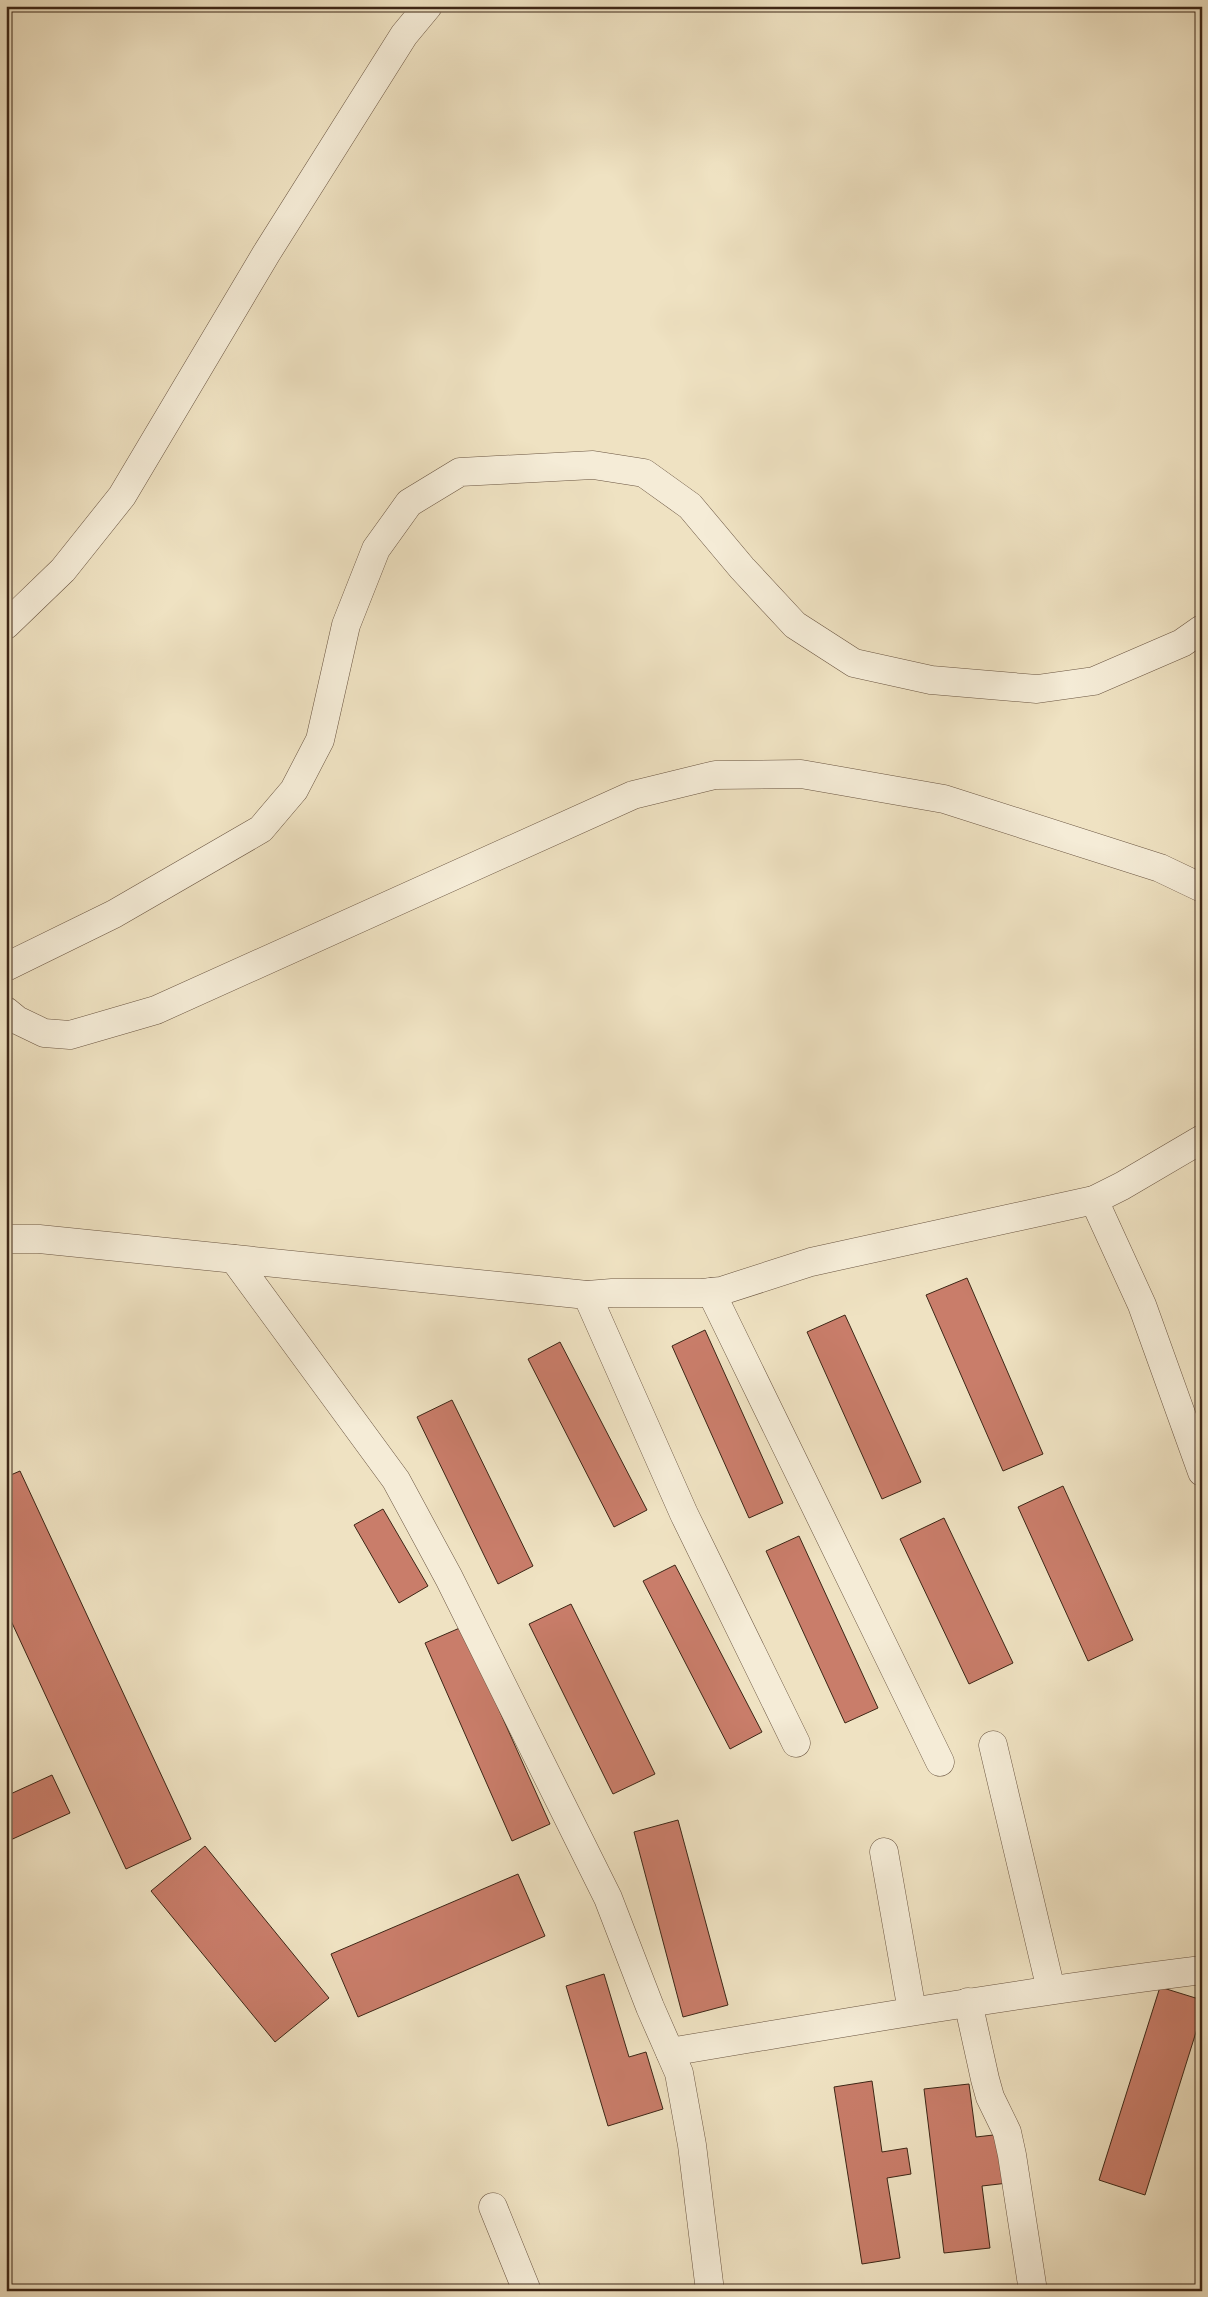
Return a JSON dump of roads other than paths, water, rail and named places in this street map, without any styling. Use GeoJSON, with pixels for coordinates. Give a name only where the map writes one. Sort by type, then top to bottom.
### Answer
{"type":"FeatureCollection","features":[{"type":"Feature","properties":{"kind":"street"},"geometry":{"type":"LineString","coordinates":[[6,625],[63,570],[122,496],[266,254],[404,35],[428,6]]}},
{"type":"Feature","properties":{"kind":"street"},"geometry":{"type":"LineString","coordinates":[[6,967],[114,914],[261,829],[294,790],[320,740],[346,625],[376,549],[408,503],[460,472],[593,466],[644,473],[690,506],[742,568],[795,625],[854,663],[931,680],[1037,689],[1094,681],[1182,643],[1202,629]]}},
{"type":"Feature","properties":{"kind":"street"},"geometry":{"type":"LineString","coordinates":[[6,1011],[17,1020],[44,1033],[70,1035],[156,1010],[633,795],[716,775],[801,774],[944,799],[1160,868],[1202,888]]}},
{"type":"Feature","properties":{"kind":"street"},"geometry":{"type":"LineString","coordinates":[[6,1239],[38,1239],[587,1295],[711,1292],[811,1262],[1094,1200],[1122,1186],[1202,1139]]}},
{"type":"Feature","properties":{"kind":"street"},"geometry":{"type":"LineString","coordinates":[[1094,1200],[1142,1304],[1202,1472]]}},
{"type":"Feature","properties":{"kind":"street"},"geometry":{"type":"LineString","coordinates":[[234,1259],[396,1480],[420,1522],[608,1898],[650,2008],[679,2073],[692,2145],[710,2291]]}},
{"type":"Feature","properties":{"kind":"street"},"geometry":{"type":"LineString","coordinates":[[711,1292],[940,1762]]}},
{"type":"Feature","properties":{"kind":"street"},"geometry":{"type":"LineString","coordinates":[[587,1295],[684,1514],[796,1744]]}},
{"type":"Feature","properties":{"kind":"street"},"geometry":{"type":"LineString","coordinates":[[993,1745],[1051,1990]]}},
{"type":"Feature","properties":{"kind":"street"},"geometry":{"type":"LineString","coordinates":[[884,1852],[912,2011]]}},
{"type":"Feature","properties":{"kind":"street"},"geometry":{"type":"LineString","coordinates":[[670,2052],[968,2002],[1202,1970]]}},
{"type":"Feature","properties":{"kind":"street"},"geometry":{"type":"LineString","coordinates":[[968,2002],[990,2097],[1006,2132],[1012,2155],[1033,2291]]}},
{"type":"Feature","properties":{"kind":"street"},"geometry":{"type":"LineString","coordinates":[[493,2207],[527,2291]]}}]}
